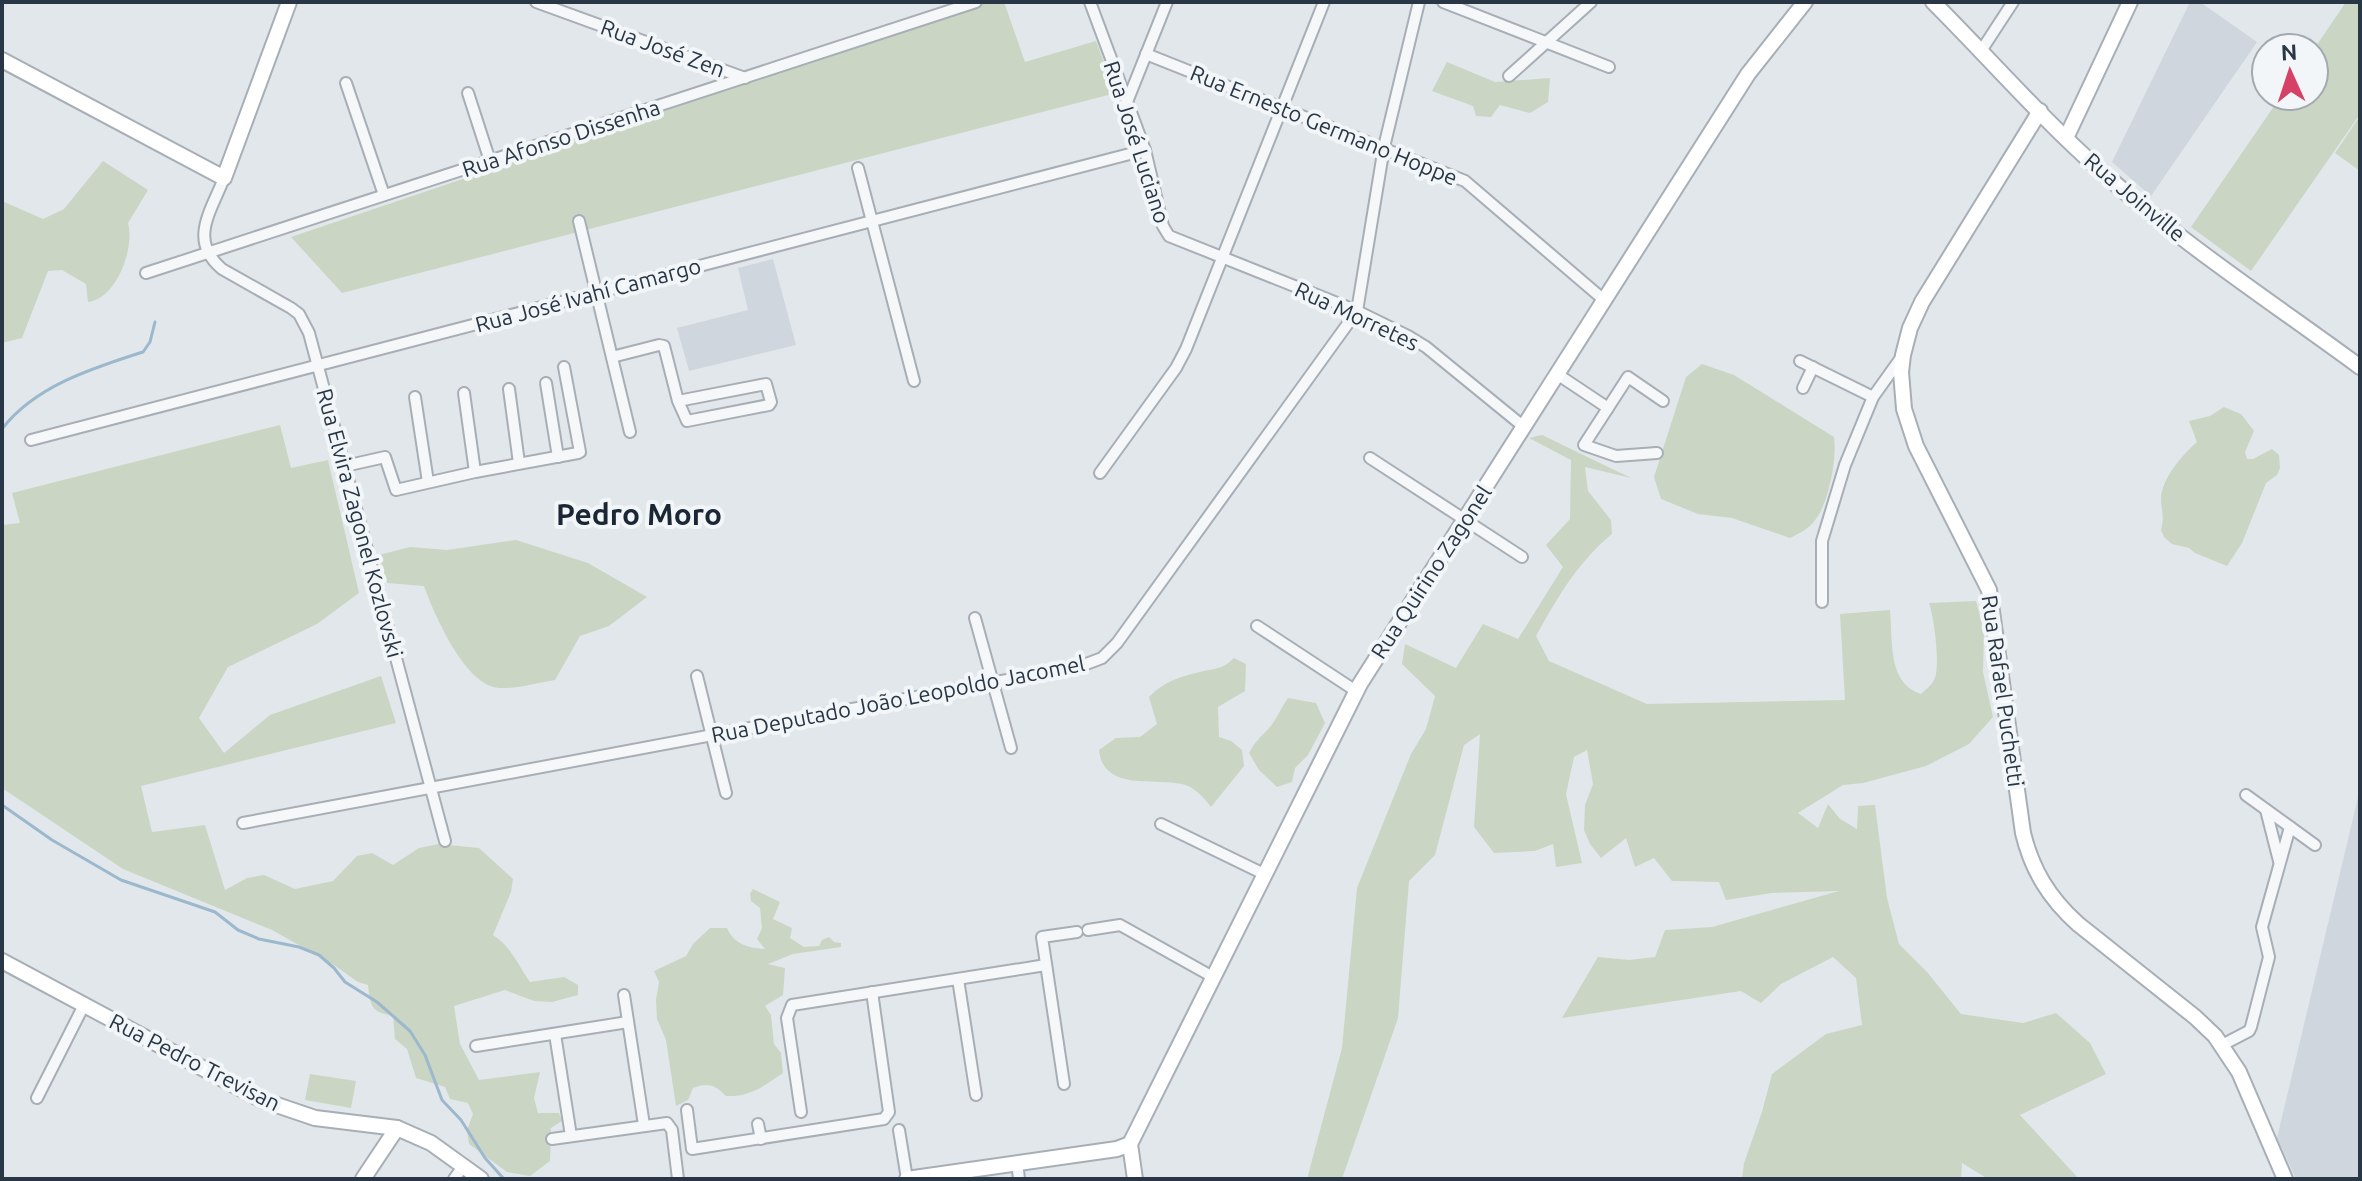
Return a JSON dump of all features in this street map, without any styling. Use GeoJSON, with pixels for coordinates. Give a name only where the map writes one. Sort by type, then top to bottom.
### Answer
{"type":"FeatureCollection","features":[{"type":"Feature","properties":{"kind":"street"},"geometry":{"type":"LineString","coordinates":[[207,253],[204,232],[289,2]]}},
{"type":"Feature","properties":{"kind":"street","name":"Rua José Zen"},"geometry":{"type":"LineString","coordinates":[[536,2],[745,78]]}},
{"type":"Feature","properties":{"kind":"street","name":"Rua Afonso Dissenha"},"geometry":{"type":"LineString","coordinates":[[146,273],[976,2]]}},
{"type":"Feature","properties":{"kind":"street","name":"Rua José Luciano"},"geometry":{"type":"LineString","coordinates":[[1090,2],[1145,150],[1163,226],[1169,236]]}},
{"type":"Feature","properties":{"kind":"street"},"geometry":{"type":"LineString","coordinates":[[1127,102],[1167,2]]}},
{"type":"Feature","properties":{"kind":"street"},"geometry":{"type":"LineString","coordinates":[[1100,473],[1181,360],[1324,2]]}},
{"type":"Feature","properties":{"kind":"street","name":"Rua Deputado João Leopoldo Jacomel"},"geometry":{"type":"LineString","coordinates":[[243,823],[1081,666],[1109,652],[1357,311],[1384,147],[1419,2]]}},
{"type":"Feature","properties":{"kind":"street"},"geometry":{"type":"LineString","coordinates":[[1443,2],[1609,67]]}},
{"type":"Feature","properties":{"kind":"street"},"geometry":{"type":"LineString","coordinates":[[1509,76],[1591,2]]}},
{"type":"Feature","properties":{"kind":"street","name":"Rua Quirino Zagonel"},"geometry":{"type":"LineString","coordinates":[[1130,1144],[1356,691],[1748,74],[1805,2]]}},
{"type":"Feature","properties":{"kind":"street","name":"Rua Joinville"},"geometry":{"type":"LineString","coordinates":[[1933,2],[2066,138],[2144,207],[2360,367]]}},
{"type":"Feature","properties":{"kind":"street"},"geometry":{"type":"LineString","coordinates":[[1981,51],[2013,2]]}},
{"type":"Feature","properties":{"kind":"street"},"geometry":{"type":"LineString","coordinates":[[2066,138],[2130,2]]}},
{"type":"Feature","properties":{"kind":"street","name":"Rua Ernesto Germano Hoppe"},"geometry":{"type":"LineString","coordinates":[[1146,54],[1452,174],[1477,189],[1604,300]]}},
{"type":"Feature","properties":{"kind":"street"},"geometry":{"type":"LineString","coordinates":[[2,60],[224,178]]}},
{"type":"Feature","properties":{"kind":"street"},"geometry":{"type":"LineString","coordinates":[[346,83],[384,195]]}},
{"type":"Feature","properties":{"kind":"street"},"geometry":{"type":"LineString","coordinates":[[468,93],[490,161]]}},
{"type":"Feature","properties":{"kind":"street","name":"Rua Rafael Puchetti"},"geometry":{"type":"LineString","coordinates":[[2040,111],[1930,287],[1910,328],[1903,355],[1902,390],[1909,426],[1916,446],[1989,590],[2023,833],[2034,867],[2061,909],[2195,1017],[2222,1045],[2239,1072],[2285,1179]]}},
{"type":"Feature","properties":{"kind":"street","name":"Rua José Ivahí Camargo"},"geometry":{"type":"LineString","coordinates":[[31,440],[1145,150]]}},
{"type":"Feature","properties":{"kind":"street"},"geometry":{"type":"LineString","coordinates":[[858,168],[914,381]]}},
{"type":"Feature","properties":{"kind":"street"},"geometry":{"type":"LineString","coordinates":[[579,221],[630,432]]}},
{"type":"Feature","properties":{"kind":"street","name":"Rua Morretes"},"geometry":{"type":"LineString","coordinates":[[1169,236],[1357,311],[1426,347],[1524,427]]}},
{"type":"Feature","properties":{"kind":"street","name":"Rua Elvira Zagonel Kozlovski"},"geometry":{"type":"LineString","coordinates":[[207,253],[222,269],[299,314],[309,333],[445,841]]}},
{"type":"Feature","properties":{"kind":"street"},"geometry":{"type":"LineString","coordinates":[[612,357],[664,346],[678,401],[687,421],[769,405],[771,402],[766,384],[678,401]]}},
{"type":"Feature","properties":{"kind":"street"},"geometry":{"type":"LineString","coordinates":[[1822,602],[1821,551],[1824,533],[1853,443],[1873,397],[1903,355]]}},
{"type":"Feature","properties":{"kind":"street"},"geometry":{"type":"LineString","coordinates":[[1800,361],[1873,397]]}},
{"type":"Feature","properties":{"kind":"street"},"geometry":{"type":"LineString","coordinates":[[345,466],[385,457],[395,490],[580,452],[564,367]]}},
{"type":"Feature","properties":{"kind":"street"},"geometry":{"type":"LineString","coordinates":[[1803,388],[1813,367]]}},
{"type":"Feature","properties":{"kind":"street"},"geometry":{"type":"LineString","coordinates":[[1557,374],[1608,408]]}},
{"type":"Feature","properties":{"kind":"street"},"geometry":{"type":"LineString","coordinates":[[1657,453],[1616,456],[1584,445],[1628,377],[1663,401]]}},
{"type":"Feature","properties":{"kind":"street"},"geometry":{"type":"LineString","coordinates":[[546,383],[558,457]]}},
{"type":"Feature","properties":{"kind":"street"},"geometry":{"type":"LineString","coordinates":[[509,389],[519,463]]}},
{"type":"Feature","properties":{"kind":"street"},"geometry":{"type":"LineString","coordinates":[[464,393],[475,472]]}},
{"type":"Feature","properties":{"kind":"street"},"geometry":{"type":"LineString","coordinates":[[415,397],[428,482]]}},
{"type":"Feature","properties":{"kind":"street"},"geometry":{"type":"LineString","coordinates":[[1370,458],[1522,557]]}},
{"type":"Feature","properties":{"kind":"street"},"geometry":{"type":"LineString","coordinates":[[975,618],[1011,748]]}},
{"type":"Feature","properties":{"kind":"street"},"geometry":{"type":"LineString","coordinates":[[1257,626],[1356,691]]}},
{"type":"Feature","properties":{"kind":"street"},"geometry":{"type":"LineString","coordinates":[[697,676],[726,793]]}},
{"type":"Feature","properties":{"kind":"street"},"geometry":{"type":"LineString","coordinates":[[2246,795],[2315,845]]}},
{"type":"Feature","properties":{"kind":"street"},"geometry":{"type":"LineString","coordinates":[[2266,810],[2280,863]]}},
{"type":"Feature","properties":{"kind":"street"},"geometry":{"type":"LineString","coordinates":[[1161,824],[1264,874]]}},
{"type":"Feature","properties":{"kind":"street"},"geometry":{"type":"LineString","coordinates":[[2222,1045],[2251,1027],[2269,957],[2262,927],[2290,827]]}},
{"type":"Feature","properties":{"kind":"street"},"geometry":{"type":"LineString","coordinates":[[1064,1084],[1042,937],[1120,925],[1213,977]]}},
{"type":"Feature","properties":{"kind":"street","name":"Rua Pedro Trevisan"},"geometry":{"type":"LineString","coordinates":[[2,961],[278,1107],[315,1118],[397,1128],[431,1143],[481,1179]]}},
{"type":"Feature","properties":{"kind":"street"},"geometry":{"type":"LineString","coordinates":[[801,1112],[787,1018],[789,1009],[797,1003],[1046,965]]}},
{"type":"Feature","properties":{"kind":"street"},"geometry":{"type":"LineString","coordinates":[[958,979],[976,1095]]}},
{"type":"Feature","properties":{"kind":"street"},"geometry":{"type":"LineString","coordinates":[[687,1110],[692,1149],[887,1117],[889,1112],[872,992]]}},
{"type":"Feature","properties":{"kind":"street"},"geometry":{"type":"LineString","coordinates":[[624,995],[644,1125]]}},
{"type":"Feature","properties":{"kind":"street"},"geometry":{"type":"LineString","coordinates":[[37,1098],[84,1005]]}},
{"type":"Feature","properties":{"kind":"street"},"geometry":{"type":"LineString","coordinates":[[476,1046],[628,1022]]}},
{"type":"Feature","properties":{"kind":"street"},"geometry":{"type":"LineString","coordinates":[[555,1034],[571,1136]]}},
{"type":"Feature","properties":{"kind":"street"},"geometry":{"type":"LineString","coordinates":[[552,1139],[667,1123],[674,1137],[678,1179]]}},
{"type":"Feature","properties":{"kind":"street"},"geometry":{"type":"LineString","coordinates":[[758,1124],[761,1139]]}},
{"type":"Feature","properties":{"kind":"street"},"geometry":{"type":"LineString","coordinates":[[363,1179],[397,1128]]}},
{"type":"Feature","properties":{"kind":"street"},"geometry":{"type":"LineString","coordinates":[[899,1130],[907,1179],[1117,1149],[1130,1144],[1135,1179]]}},
{"type":"Feature","properties":{"kind":"street"},"geometry":{"type":"LineString","coordinates":[[1017,1162],[1019,1179]]}},
{"type":"Feature","properties":{"kind":"street"},"geometry":{"type":"LineString","coordinates":[[454,1179],[464,1165]]}},
{"type":"Feature","properties":{"kind":"shaded area"},"geometry":{"type":"Polygon","coordinates":[[[2190,2],[2200,2],[2250,37],[2250,52],[2151,196],[2112,162],[2190,2]]]}},
{"type":"Feature","properties":{"kind":"shaded area"},"geometry":{"type":"Polygon","coordinates":[[[773,259],[796,345],[689,371],[677,328],[748,310],[738,268],[773,259]]]}},
{"type":"Feature","properties":{"kind":"shaded area"},"geometry":{"type":"Polygon","coordinates":[[[2360,789],[2360,1179],[2296,1179],[2277,1138],[2360,789]]]}},
{"type":"Feature","properties":{"kind":"green space"},"geometry":{"type":"Polygon","coordinates":[[[987,2],[1004,2],[1025,62],[1096,41],[1116,93],[342,293],[291,237],[987,2]]]}},
{"type":"Feature","properties":{"kind":"green space"},"geometry":{"type":"Polygon","coordinates":[[[2346,2],[2360,2],[2360,114],[2251,271],[2191,227],[2270,112],[2330,112],[2330,32],[2326,32],[2346,2]]]}},
{"type":"Feature","properties":{"kind":"green space"},"geometry":{"type":"Polygon","coordinates":[[[1447,62],[1495,82],[1550,78],[1548,102],[1530,113],[1500,105],[1491,117],[1476,116],[1473,106],[1432,91],[1447,62]]]}},
{"type":"Feature","properties":{"kind":"green space"},"geometry":{"type":"Polygon","coordinates":[[[2360,116],[2360,171],[2335,153],[2360,116]]]}},
{"type":"Feature","properties":{"kind":"green space"},"geometry":{"type":"Polygon","coordinates":[[[103,161],[148,190],[128,223],[129,245],[122,270],[107,292],[88,302],[86,284],[62,270],[48,271],[22,338],[2,343],[2,201],[43,219],[64,209],[103,161]]]}},
{"type":"Feature","properties":{"kind":"green space"},"geometry":{"type":"Polygon","coordinates":[[[1702,364],[1734,375],[1834,437],[1833,468],[1825,502],[1816,519],[1801,532],[1790,538],[1732,518],[1698,514],[1661,499],[1654,477],[1686,377],[1702,364]]]}},
{"type":"Feature","properties":{"kind":"green space"},"geometry":{"type":"Polygon","coordinates":[[[2224,407],[2241,414],[2254,431],[2245,452],[2247,459],[2272,449],[2279,455],[2280,468],[2277,475],[2266,483],[2242,543],[2227,566],[2189,548],[2172,544],[2161,530],[2161,498],[2165,482],[2197,442],[2189,421],[2210,416],[2224,407]]]}},
{"type":"Feature","properties":{"kind":"green space"},"geometry":{"type":"Polygon","coordinates":[[[280,425],[291,468],[328,460],[359,593],[317,624],[228,667],[199,718],[224,753],[270,715],[381,676],[396,723],[141,786],[152,832],[205,825],[225,890],[247,878],[264,875],[295,889],[333,881],[357,856],[372,853],[393,865],[419,848],[439,844],[479,848],[513,879],[511,892],[493,935],[509,950],[530,982],[564,977],[578,985],[578,995],[552,1002],[534,1001],[505,990],[454,1006],[460,1044],[479,1080],[540,1072],[534,1098],[538,1113],[559,1113],[562,1121],[551,1128],[550,1161],[530,1176],[507,1172],[469,1144],[467,1130],[473,1114],[468,1103],[450,1099],[445,1087],[416,1078],[407,1049],[395,1039],[393,1015],[380,1013],[373,1007],[368,985],[272,930],[123,869],[2,788],[2,525],[20,523],[12,493],[280,425]]]}},
{"type":"Feature","properties":{"kind":"green space"},"geometry":{"type":"Polygon","coordinates":[[[1542,435],[1631,478],[1585,467],[1588,491],[1611,520],[1612,534],[1560,594],[1536,636],[1549,661],[1647,704],[1845,700],[1840,614],[1890,610],[1897,670],[1910,688],[1921,694],[1933,682],[1937,664],[1935,630],[1929,603],[1976,601],[1984,631],[1983,672],[1993,717],[1969,744],[1926,766],[1863,783],[1843,785],[1798,813],[1818,828],[1828,804],[1840,819],[1857,829],[1858,806],[1875,805],[1887,898],[1899,944],[1961,1014],[2023,1023],[2056,1013],[2090,1043],[2106,1074],[2020,1115],[2079,1179],[1988,1179],[1962,1163],[1961,1179],[1742,1179],[1744,1163],[1772,1074],[1826,1034],[1862,1025],[1856,978],[1833,957],[1781,984],[1761,1003],[1741,991],[1562,1018],[1598,957],[1629,960],[1655,957],[1665,930],[1712,927],[1839,891],[1772,893],[1726,900],[1719,882],[1672,881],[1654,858],[1635,867],[1626,838],[1601,858],[1584,830],[1585,805],[1593,784],[1587,750],[1574,757],[1566,794],[1582,863],[1556,867],[1553,844],[1535,851],[1494,853],[1474,827],[1480,734],[1464,745],[1435,855],[1409,881],[1398,1018],[1342,1179],[1307,1179],[1342,1048],[1357,888],[1411,754],[1426,729],[1435,696],[1402,664],[1405,644],[1456,668],[1483,624],[1518,639],[1563,567],[1546,545],[1570,519],[1571,460],[1529,438],[1542,435]]]}},
{"type":"Feature","properties":{"kind":"green space"},"geometry":{"type":"Polygon","coordinates":[[[516,540],[588,563],[647,597],[609,626],[580,636],[555,680],[499,688],[486,684],[463,662],[443,630],[424,586],[387,583],[379,555],[410,547],[447,550],[516,540]]]}},
{"type":"Feature","properties":{"kind":"green space"},"geometry":{"type":"Polygon","coordinates":[[[1234,658],[1246,664],[1245,691],[1218,707],[1219,737],[1231,741],[1242,750],[1244,766],[1211,807],[1187,785],[1131,780],[1109,772],[1102,763],[1099,750],[1116,738],[1140,737],[1157,724],[1149,697],[1154,692],[1185,676],[1222,667],[1234,658]]]}},
{"type":"Feature","properties":{"kind":"green space"},"geometry":{"type":"Polygon","coordinates":[[[1288,698],[1316,703],[1325,723],[1308,755],[1295,768],[1292,782],[1277,787],[1259,770],[1249,753],[1288,698]]]}},
{"type":"Feature","properties":{"kind":"green space"},"geometry":{"type":"Polygon","coordinates":[[[753,889],[780,902],[773,919],[792,928],[790,938],[804,947],[819,946],[822,940],[829,937],[841,943],[841,947],[793,954],[768,964],[785,968],[783,995],[765,1006],[771,1015],[774,1044],[781,1053],[783,1073],[742,1095],[726,1096],[711,1086],[698,1086],[693,1088],[688,1100],[676,1106],[666,1040],[657,1019],[659,982],[654,971],[686,956],[693,944],[710,928],[727,928],[742,944],[765,949],[757,939],[762,928],[760,908],[751,901],[753,889]]]}},
{"type":"Feature","properties":{"kind":"green space"},"geometry":{"type":"Polygon","coordinates":[[[310,1074],[356,1081],[351,1108],[305,1100],[310,1074]]]}},
{"type":"Feature","properties":{"kind":"waterway"},"geometry":{"type":"LineString","coordinates":[[2,429],[31,401],[66,380],[143,352],[150,342],[155,322]]}},
{"type":"Feature","properties":{"kind":"waterway"},"geometry":{"type":"LineString","coordinates":[[2,805],[52,840],[121,880],[215,912],[238,930],[259,939],[299,947],[319,955],[345,982],[377,1002],[410,1031],[425,1055],[442,1100],[461,1120],[485,1158],[504,1179]]}},
{"type":"Feature","properties":{"kind":"district","name":"Pedro Moro"},"geometry":{"type":"Point","coordinates":[639,515]}}]}
